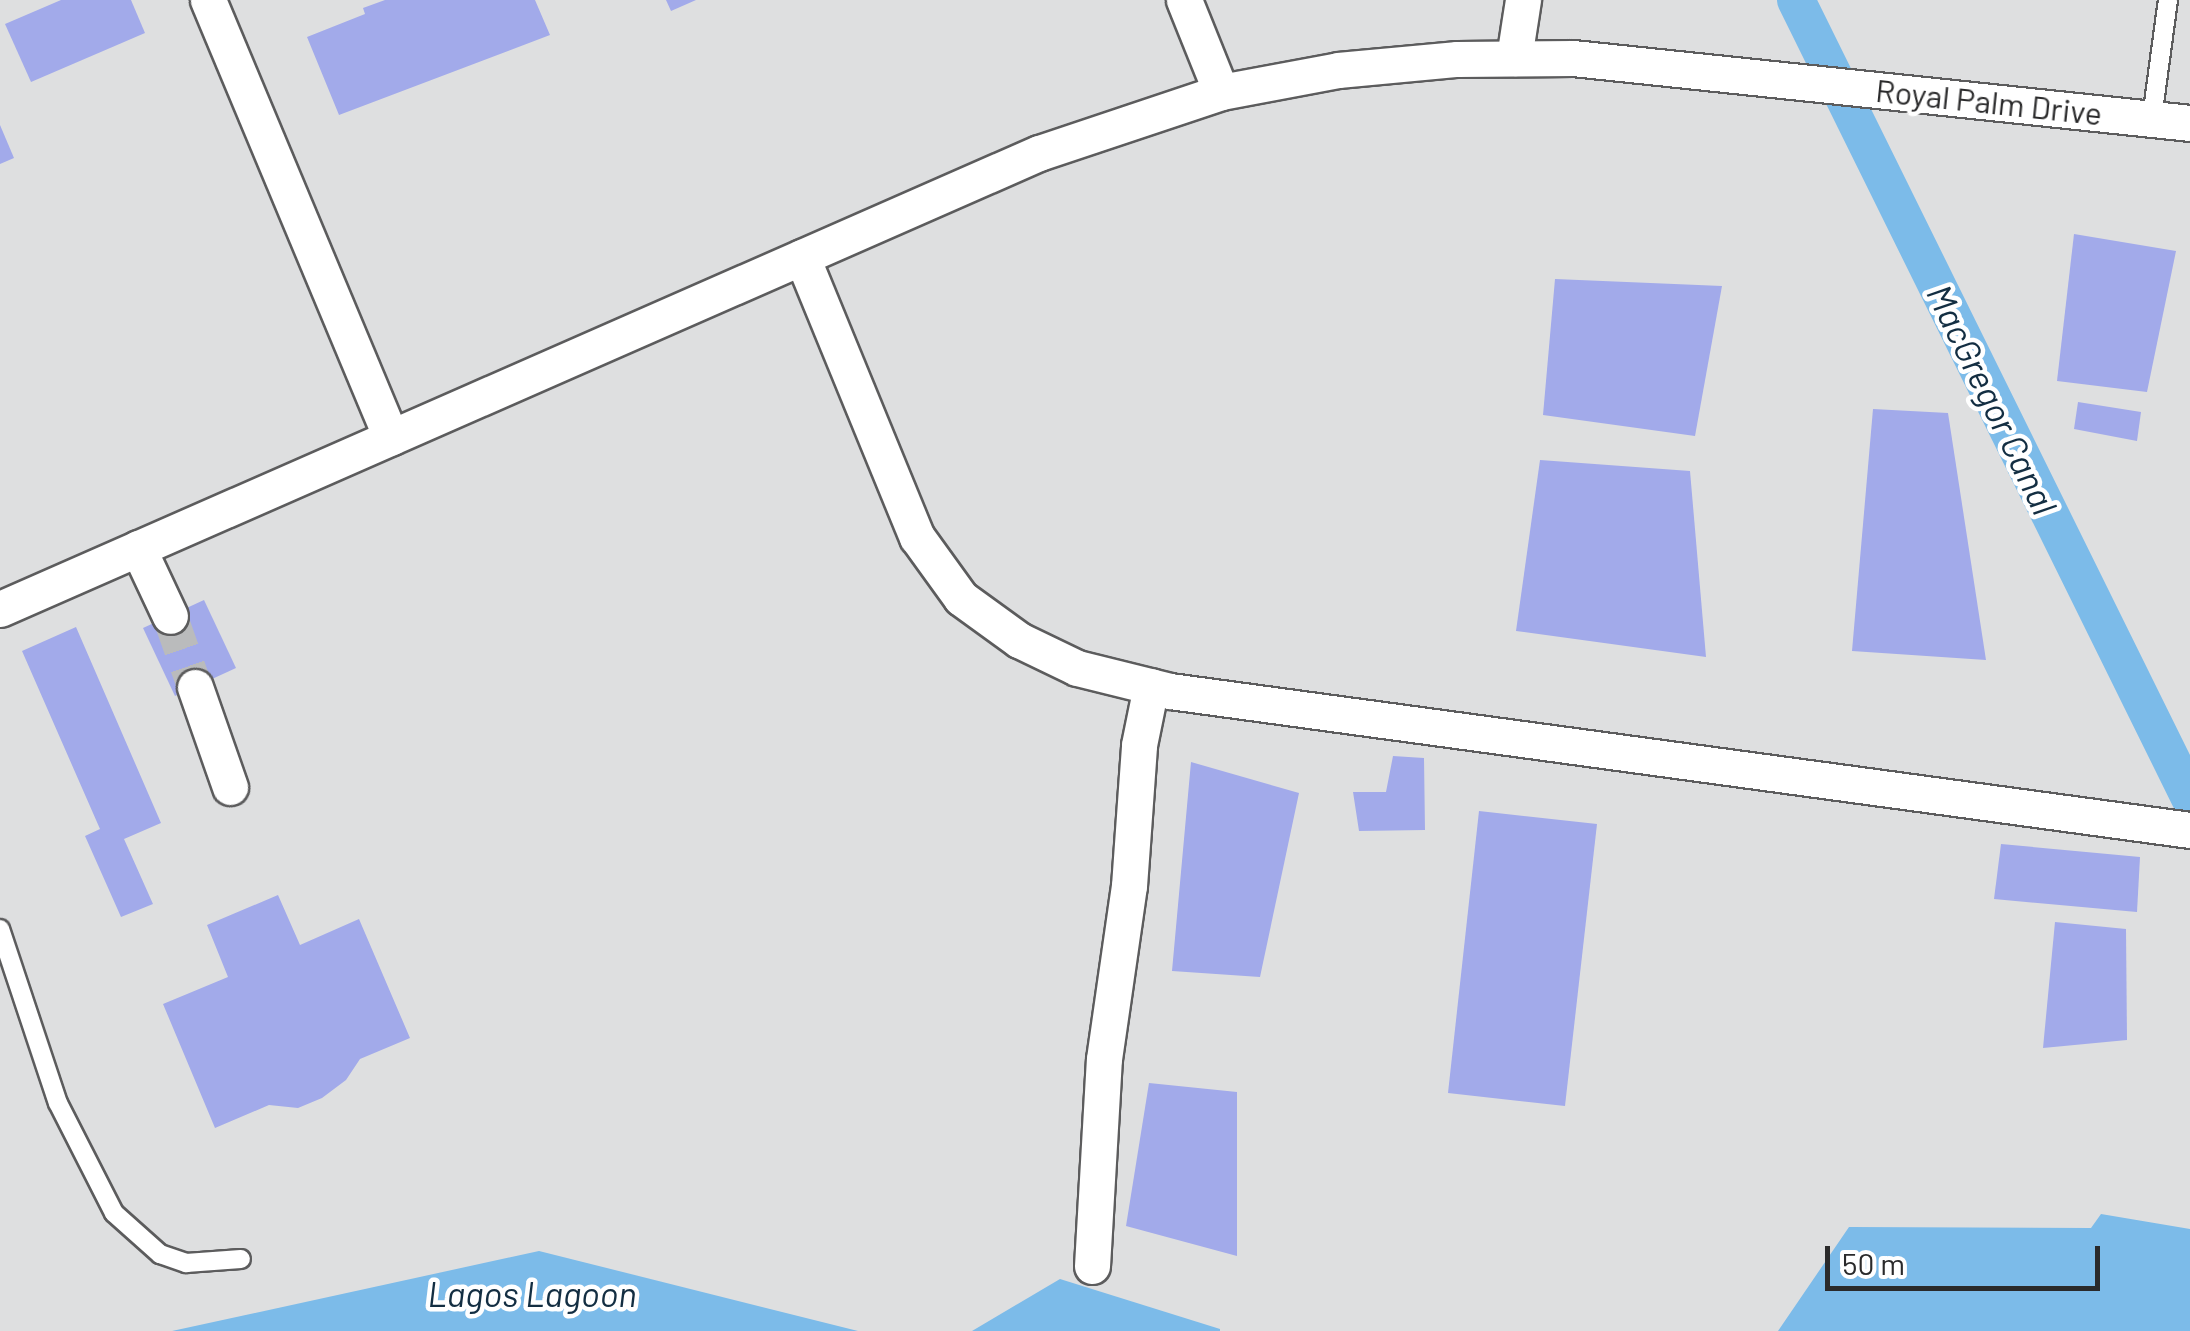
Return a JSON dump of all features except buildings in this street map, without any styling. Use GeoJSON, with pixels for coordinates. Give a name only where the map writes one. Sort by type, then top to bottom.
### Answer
{"type":"FeatureCollection","features":[{"type":"Feature","properties":{"kind":"street"},"geometry":{"type":"LineString","coordinates":[[208,0],[391,437]]}},
{"type":"Feature","properties":{"kind":"street"},"geometry":{"type":"LineString","coordinates":[[1184,0],[1221,92]]}},
{"type":"Feature","properties":{"kind":"street"},"geometry":{"type":"LineString","coordinates":[[1514,58],[1523,0]]}},
{"type":"Feature","properties":{"kind":"street","name":"Royal Palm Drive"},"geometry":{"type":"LineString","coordinates":[[0,608],[1038,153],[1221,92],[1338,70],[1514,58],[1573,58],[2190,123]]}},
{"type":"Feature","properties":{"kind":"street"},"geometry":{"type":"LineString","coordinates":[[802,257],[917,536],[961,598],[1018,640],[1077,668],[1151,686],[2181,829]]}},
{"type":"Feature","properties":{"kind":"street"},"geometry":{"type":"LineString","coordinates":[[138,548],[170,616]]}},
{"type":"Feature","properties":{"kind":"street"},"geometry":{"type":"LineString","coordinates":[[1092,1266],[1104,1060],[1129,886],[1139,744],[1151,686]]}},
{"type":"Feature","properties":{"kind":"street"},"geometry":{"type":"LineString","coordinates":[[195,687],[230,787]]}},
{"type":"Feature","properties":{"kind":"lane"},"geometry":{"type":"LineString","coordinates":[[2152,118],[2168,0]]}},
{"type":"Feature","properties":{"kind":"lane"},"geometry":{"type":"LineString","coordinates":[[0,929],[58,1103],[114,1212],[160,1254],[186,1263],[241,1259]]}},
{"type":"Feature","properties":{"kind":"water"},"geometry":{"type":"Polygon","coordinates":[[[2101,1214],[2190,1229],[2190,1331],[1778,1331],[1849,1227],[2091,1228],[2101,1214]]]}},
{"type":"Feature","properties":{"kind":"water","name":"Lagos Lagoon"},"geometry":{"type":"Polygon","coordinates":[[[539,1251],[858,1331],[172,1331],[539,1251]]]}},
{"type":"Feature","properties":{"kind":"water"},"geometry":{"type":"Polygon","coordinates":[[[1060,1279],[1220,1329],[1220,1331],[972,1331],[1060,1279]]]}},
{"type":"Feature","properties":{"kind":"waterway","name":"MacGregor Canal"},"geometry":{"type":"LineString","coordinates":[[1796,0],[2190,798]]}},
{"type":"Feature","properties":{"kind":"tunnel"},"geometry":{"type":"LineString","coordinates":[[170,616],[195,687]]}}]}
